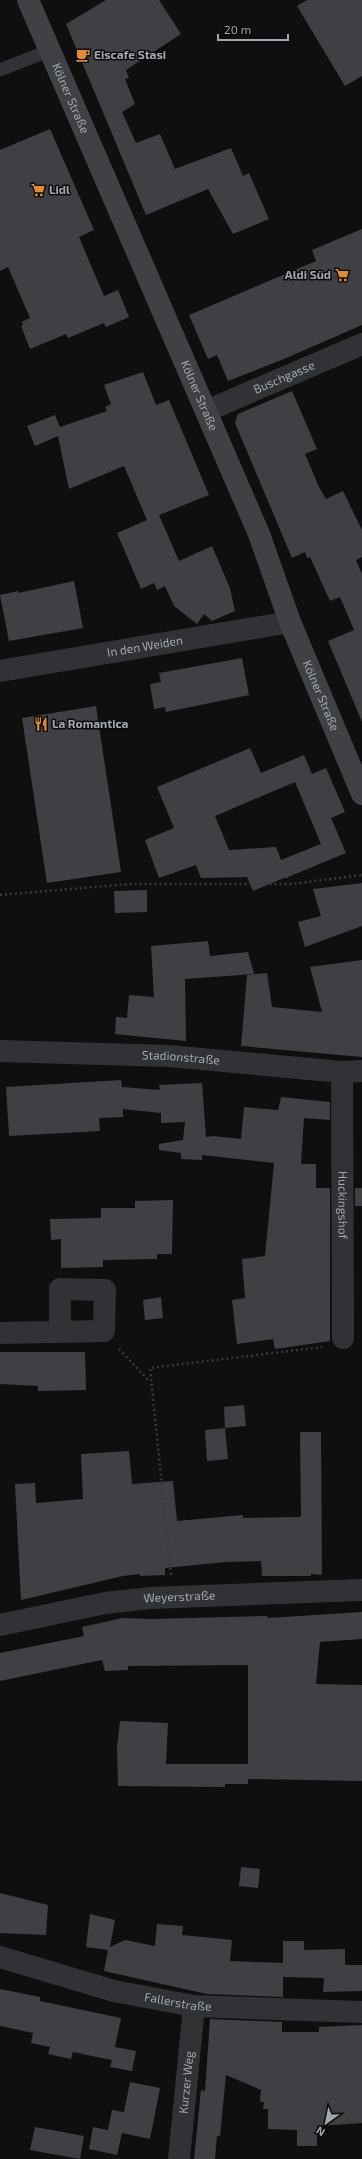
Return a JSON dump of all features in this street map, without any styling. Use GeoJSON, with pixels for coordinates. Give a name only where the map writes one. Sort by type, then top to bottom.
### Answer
{"type":"FeatureCollection","features":[{"type":"Feature","properties":{"kind":"main road","name":"Kölner Straße"},"geometry":{"type":"LineString","coordinates":[[28,0],[259,534],[290,622],[362,794]]}},
{"type":"Feature","properties":{"kind":"street","name":"Buschgasse"},"geometry":{"type":"LineString","coordinates":[[206,411],[362,344]]}},
{"type":"Feature","properties":{"kind":"street","name":"In den Weiden"},"geometry":{"type":"LineString","coordinates":[[0,671],[290,622]]}},
{"type":"Feature","properties":{"kind":"street","name":"Stadionstraße"},"geometry":{"type":"LineString","coordinates":[[0,1051],[156,1055],[352,1071]]}},
{"type":"Feature","properties":{"kind":"street","name":"Huckingshof"},"geometry":{"type":"LineString","coordinates":[[343,1338],[352,1071]]}},
{"type":"Feature","properties":{"kind":"street"},"geometry":{"type":"LineString","coordinates":[[0,1333],[104,1332],[104,1290],[60,1289],[60,1332]]}},
{"type":"Feature","properties":{"kind":"street","name":"Weyerstraße"},"geometry":{"type":"LineString","coordinates":[[0,1625],[105,1603],[173,1597],[362,1590]]}},
{"type":"Feature","properties":{"kind":"street","name":"Fallerstraße"},"geometry":{"type":"LineString","coordinates":[[0,1957],[114,1991],[194,2006],[255,2010],[362,2012]]}},
{"type":"Feature","properties":{"kind":"street","name":"Kurzer Weg"},"geometry":{"type":"LineString","coordinates":[[179,2159],[194,2006]]}},
{"type":"Feature","properties":{"kind":"lane"},"geometry":{"type":"LineString","coordinates":[[0,70],[50,50]]}},
{"type":"Feature","properties":{"kind":"path"},"geometry":{"type":"LineString","coordinates":[[0,895],[129,884],[284,885],[362,875]]}},
{"type":"Feature","properties":{"kind":"path"},"geometry":{"type":"LineString","coordinates":[[104,1332],[150,1382]]}},
{"type":"Feature","properties":{"kind":"path"},"geometry":{"type":"LineString","coordinates":[[173,1597],[150,1382],[150,1368],[325,1346],[339,1343],[343,1338]]}},
{"type":"Feature","properties":{"kind":"building"},"geometry":{"type":"Polygon","coordinates":[[[106,0],[159,0],[181,34],[126,70],[129,78],[125,79],[135,104],[122,112],[136,143],[160,134],[175,169],[231,148],[243,176],[249,173],[269,219],[233,234],[208,189],[146,215],[66,24],[106,0]]]}},
{"type":"Feature","properties":{"kind":"building"},"geometry":{"type":"Polygon","coordinates":[[[307,0],[362,0],[362,76],[345,86],[297,6],[307,0]]]}},
{"type":"Feature","properties":{"kind":"building"},"geometry":{"type":"Polygon","coordinates":[[[50,129],[94,230],[79,237],[104,296],[118,290],[129,317],[106,327],[104,323],[68,338],[66,334],[30,349],[21,326],[23,325],[22,322],[30,318],[8,267],[0,271],[0,150],[50,129]]]}},
{"type":"Feature","properties":{"kind":"building"},"geometry":{"type":"Polygon","coordinates":[[[362,229],[362,325],[284,359],[228,381],[217,355],[208,359],[189,315],[316,261],[312,250],[362,229]]]}},
{"type":"Feature","properties":{"kind":"building"},"geometry":{"type":"Polygon","coordinates":[[[143,372],[156,405],[169,400],[209,495],[159,515],[179,561],[212,546],[230,588],[235,611],[212,621],[204,614],[197,624],[174,606],[165,586],[157,590],[154,583],[141,589],[117,533],[147,520],[124,466],[69,489],[58,436],[35,446],[27,426],[55,415],[60,427],[107,411],[105,407],[111,404],[104,385],[143,372]]]}},
{"type":"Feature","properties":{"kind":"building"},"geometry":{"type":"Polygon","coordinates":[[[292,391],[317,449],[305,454],[319,487],[326,499],[343,491],[362,530],[362,557],[356,560],[362,574],[362,722],[328,641],[354,630],[340,597],[330,601],[310,557],[307,558],[305,552],[292,558],[235,423],[238,414],[292,391]]]}},
{"type":"Feature","properties":{"kind":"building"},"geometry":{"type":"Polygon","coordinates":[[[74,581],[83,628],[9,641],[0,595],[18,591],[18,593],[74,581]]]}},
{"type":"Feature","properties":{"kind":"building"},"geometry":{"type":"Polygon","coordinates":[[[242,658],[249,695],[166,712],[165,707],[154,709],[150,684],[161,682],[159,673],[242,658]]]}},
{"type":"Feature","properties":{"kind":"building"},"geometry":{"type":"Polygon","coordinates":[[[96,706],[121,872],[47,883],[22,718],[96,706]]]}},
{"type":"Feature","properties":{"kind":"building"},"geometry":{"type":"Polygon","coordinates":[[[250,748],[261,773],[304,755],[312,774],[326,768],[345,812],[331,818],[346,853],[288,878],[284,878],[253,891],[247,877],[201,878],[196,865],[159,878],[145,840],[174,828],[157,787],[250,748]],[[295,782],[215,816],[229,850],[276,847],[281,860],[321,844],[295,782]]]}},
{"type":"Feature","properties":{"kind":"building"},"geometry":{"type":"Polygon","coordinates":[[[362,883],[362,926],[305,947],[298,922],[321,916],[313,889],[362,883]]]}},
{"type":"Feature","properties":{"kind":"building"},"geometry":{"type":"Polygon","coordinates":[[[147,890],[147,912],[115,913],[114,891],[147,890]]]}},
{"type":"Feature","properties":{"kind":"building"},"geometry":{"type":"Polygon","coordinates":[[[208,941],[210,956],[248,952],[254,974],[185,979],[186,1041],[115,1034],[116,1017],[127,1018],[129,995],[154,997],[151,946],[208,941]]]}},
{"type":"Feature","properties":{"kind":"building"},"geometry":{"type":"Polygon","coordinates":[[[362,960],[362,1057],[241,1046],[247,975],[267,973],[272,1007],[322,1012],[310,967],[362,960]]]}},
{"type":"Feature","properties":{"kind":"building"},"geometry":{"type":"Polygon","coordinates":[[[121,1080],[122,1087],[160,1090],[159,1085],[202,1083],[206,1137],[213,1136],[241,1139],[244,1107],[278,1110],[281,1097],[330,1102],[330,1120],[304,1118],[301,1164],[316,1164],[316,1188],[330,1188],[330,1341],[275,1349],[273,1339],[237,1344],[232,1300],[245,1298],[242,1259],[265,1256],[274,1163],[202,1155],[202,1160],[181,1159],[181,1153],[159,1150],[159,1144],[183,1140],[185,1122],[161,1123],[161,1113],[123,1109],[123,1117],[99,1118],[100,1131],[9,1136],[6,1087],[121,1080]]]}},
{"type":"Feature","properties":{"kind":"building"},"geometry":{"type":"Polygon","coordinates":[[[355,1188],[362,1188],[362,1206],[355,1206],[355,1188]]]}},
{"type":"Feature","properties":{"kind":"building"},"geometry":{"type":"Polygon","coordinates":[[[173,1200],[172,1254],[157,1254],[157,1259],[103,1260],[103,1267],[61,1268],[61,1239],[51,1240],[50,1219],[101,1218],[101,1208],[135,1208],[135,1201],[173,1200]]]}},
{"type":"Feature","properties":{"kind":"building"},"geometry":{"type":"Polygon","coordinates":[[[161,1297],[163,1318],[145,1320],[143,1300],[161,1297]]]}},
{"type":"Feature","properties":{"kind":"building"},"geometry":{"type":"Polygon","coordinates":[[[0,1352],[85,1352],[86,1390],[38,1391],[38,1386],[0,1384],[0,1352]]]}},
{"type":"Feature","properties":{"kind":"building"},"geometry":{"type":"Polygon","coordinates":[[[244,1405],[246,1426],[225,1428],[224,1407],[244,1405]]]}},
{"type":"Feature","properties":{"kind":"building"},"geometry":{"type":"Polygon","coordinates":[[[225,1428],[228,1459],[207,1461],[205,1430],[225,1428]]]}},
{"type":"Feature","properties":{"kind":"building"},"geometry":{"type":"Polygon","coordinates":[[[300,1432],[321,1432],[322,1575],[262,1576],[261,1561],[226,1562],[165,1568],[165,1575],[140,1576],[140,1574],[123,1576],[21,1600],[15,1484],[35,1483],[36,1503],[83,1499],[81,1454],[129,1451],[132,1484],[173,1481],[177,1521],[243,1515],[243,1518],[301,1517],[300,1432]]]}},
{"type":"Feature","properties":{"kind":"building"},"geometry":{"type":"Polygon","coordinates":[[[362,1612],[362,1639],[320,1642],[316,1684],[362,1685],[362,1781],[248,1779],[248,1665],[128,1666],[128,1670],[105,1671],[102,1660],[0,1681],[0,1653],[84,1636],[82,1627],[122,1618],[152,1619],[267,1616],[268,1618],[362,1612]]]}},
{"type":"Feature","properties":{"kind":"building"},"geometry":{"type":"Polygon","coordinates":[[[120,1721],[168,1723],[166,1764],[248,1764],[248,1784],[225,1784],[225,1787],[118,1786],[117,1747],[120,1721]]]}},
{"type":"Feature","properties":{"kind":"building"},"geometry":{"type":"Polygon","coordinates":[[[241,1867],[260,1869],[258,1888],[239,1886],[241,1867]]]}},
{"type":"Feature","properties":{"kind":"building"},"geometry":{"type":"Polygon","coordinates":[[[0,1893],[48,1905],[46,1935],[0,1933],[0,1893]]]}},
{"type":"Feature","properties":{"kind":"building"},"geometry":{"type":"Polygon","coordinates":[[[90,1914],[115,1920],[110,1947],[125,1940],[155,1946],[157,1924],[183,1926],[182,1935],[232,1940],[230,1961],[283,1963],[283,1941],[304,1941],[304,1950],[345,1949],[345,1965],[362,1965],[362,1991],[323,1992],[324,1978],[283,1977],[283,1997],[207,1994],[104,1971],[108,1950],[86,1947],[90,1914]]]}},
{"type":"Feature","properties":{"kind":"building"},"geometry":{"type":"Polygon","coordinates":[[[0,1989],[40,1997],[40,2001],[121,2018],[115,2047],[136,2051],[132,2071],[110,2067],[112,2060],[73,2052],[71,2059],[48,2054],[50,2047],[31,2043],[33,2033],[0,2026],[0,1989]]]}},
{"type":"Feature","properties":{"kind":"building"},"geometry":{"type":"Polygon","coordinates":[[[210,2019],[282,2022],[282,2032],[319,2032],[319,2027],[362,2025],[362,2123],[317,2126],[317,2146],[297,2146],[297,2130],[268,2129],[268,2109],[263,2109],[264,2102],[260,2102],[261,2090],[226,2075],[220,2136],[217,2136],[215,2159],[194,2159],[201,2090],[205,2091],[210,2019]]]}},
{"type":"Feature","properties":{"kind":"building"},"geometry":{"type":"Polygon","coordinates":[[[130,2082],[160,2088],[150,2139],[122,2133],[117,2155],[89,2149],[93,2127],[108,2130],[112,2110],[124,2112],[130,2082]]]}},
{"type":"Feature","properties":{"kind":"building"},"geometry":{"type":"Polygon","coordinates":[[[35,2127],[84,2136],[80,2159],[30,2150],[35,2127]]]}},
{"type":"Feature","properties":{"kind":"place","name":"Eiscafe Stasi"},"geometry":{"type":"Point","coordinates":[83,55]}},
{"type":"Feature","properties":{"kind":"place","name":"Lidl"},"geometry":{"type":"Point","coordinates":[38,190]}},
{"type":"Feature","properties":{"kind":"place","name":"Aldi Süd"},"geometry":{"type":"Point","coordinates":[342,275]}},
{"type":"Feature","properties":{"kind":"place","name":"La Romantica"},"geometry":{"type":"Point","coordinates":[41,724]}}]}
